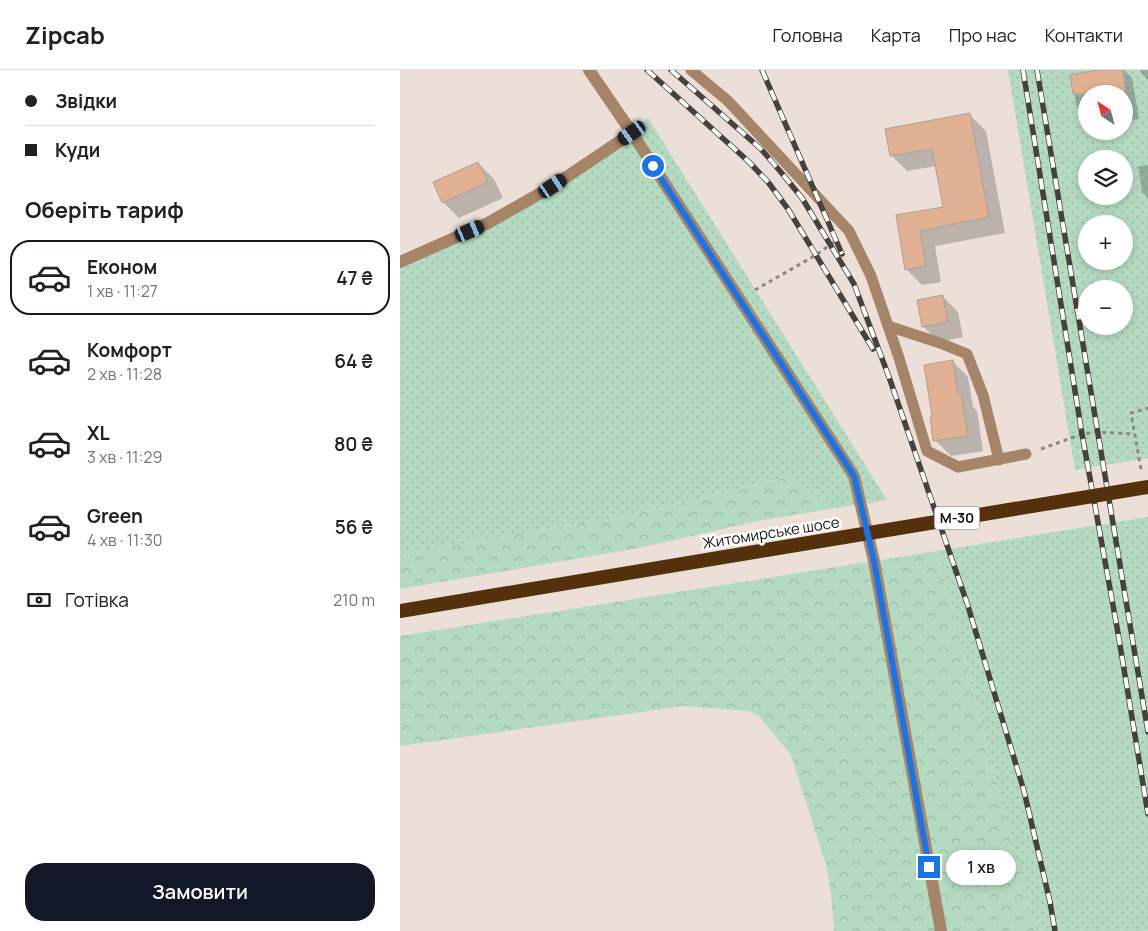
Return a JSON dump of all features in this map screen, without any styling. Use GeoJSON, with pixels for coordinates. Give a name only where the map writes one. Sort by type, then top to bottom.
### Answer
{"type":"FeatureCollection","features":[{"type":"Feature","properties":{"kind":"highway","name":"Житомирське шосе"},"geometry":{"type":"LineString","coordinates":[[400,611],[1148,487]]}},
{"type":"Feature","properties":{"kind":"street"},"geometry":{"type":"LineString","coordinates":[[589,70],[632,133],[854,476],[874,561],[941,931]]}},
{"type":"Feature","properties":{"kind":"street"},"geometry":{"type":"LineString","coordinates":[[400,262],[488,223],[553,186],[632,133]]}},
{"type":"Feature","properties":{"kind":"lane"},"geometry":{"type":"LineString","coordinates":[[691,70],[728,101],[849,231],[871,276],[927,451],[958,467],[1026,454]]}},
{"type":"Feature","properties":{"kind":"lane"},"geometry":{"type":"LineString","coordinates":[[888,326],[967,354],[984,395],[999,460]]}},
{"type":"Feature","properties":{"kind":"path"},"geometry":{"type":"LineString","coordinates":[[740,300],[816,255],[849,231]]}},
{"type":"Feature","properties":{"kind":"path"},"geometry":{"type":"LineString","coordinates":[[1141,473],[1131,413],[1148,408]]}},
{"type":"Feature","properties":{"kind":"path"},"geometry":{"type":"LineString","coordinates":[[1026,454],[1082,434],[1097,432],[1134,434]]}},
{"type":"Feature","properties":{"kind":"green space"},"geometry":{"type":"Polygon","coordinates":[[[1008,70],[1148,70],[1148,458],[1075,470],[1008,70]]]}},
{"type":"Feature","properties":{"kind":"green space"},"geometry":{"type":"Polygon","coordinates":[[[648,118],[887,500],[830,509],[792,476],[636,514],[400,554],[400,262],[488,223],[618,143],[648,118]]]}},
{"type":"Feature","properties":{"kind":"green space"},"geometry":{"type":"Polygon","coordinates":[[[793,476],[830,509],[762,520],[639,548],[400,589],[400,554],[636,514],[793,476]]]}},
{"type":"Feature","properties":{"kind":"green space"},"geometry":{"type":"Polygon","coordinates":[[[1148,517],[1148,931],[1035,931],[937,551],[1148,517]]]}},
{"type":"Feature","properties":{"kind":"green space"},"geometry":{"type":"Polygon","coordinates":[[[937,551],[1035,931],[834,931],[827,868],[791,755],[759,716],[749,711],[684,706],[400,746],[400,636],[937,551]]]}},
{"type":"Feature","properties":{"kind":"building"},"geometry":{"type":"Polygon","coordinates":[[[1097,70],[1123,70],[1125,85],[1078,85],[1078,94],[1073,94],[1070,75],[1097,70]]]}},
{"type":"Feature","properties":{"kind":"building"},"geometry":{"type":"Polygon","coordinates":[[[970,113],[989,217],[920,231],[926,266],[905,270],[896,215],[943,207],[932,149],[890,156],[885,129],[970,113]]]}},
{"type":"Feature","properties":{"kind":"building"},"geometry":{"type":"Polygon","coordinates":[[[478,162],[488,182],[442,203],[433,182],[478,162]]]}},
{"type":"Feature","properties":{"kind":"building"},"geometry":{"type":"Polygon","coordinates":[[[943,295],[948,322],[922,327],[917,300],[943,295]]]}},
{"type":"Feature","properties":{"kind":"building"},"geometry":{"type":"Polygon","coordinates":[[[953,360],[958,394],[961,394],[968,436],[933,441],[930,417],[932,416],[924,365],[953,360]]]}},
{"type":"Feature","properties":{"kind":"railway"},"geometry":{"type":"LineString","coordinates":[[647,70],[748,161],[768,182],[788,209],[873,349]]}},
{"type":"Feature","properties":{"kind":"railway"},"geometry":{"type":"LineString","coordinates":[[671,70],[761,149],[780,171],[802,198],[854,284],[889,377],[967,603],[1024,791],[1055,931]]}},
{"type":"Feature","properties":{"kind":"railway"},"geometry":{"type":"LineString","coordinates":[[762,70],[842,254]]}},
{"type":"Feature","properties":{"kind":"railway"},"geometry":{"type":"LineString","coordinates":[[1023,70],[1082,434],[1148,814]]}},
{"type":"Feature","properties":{"kind":"railway"},"geometry":{"type":"LineString","coordinates":[[1037,70],[1148,732]]}},
{"type":"Feature","properties":{"kind":"route"},"geometry":{"type":"LineString","coordinates":[[653,166],[854,476],[874,561],[929,867]]}}]}
